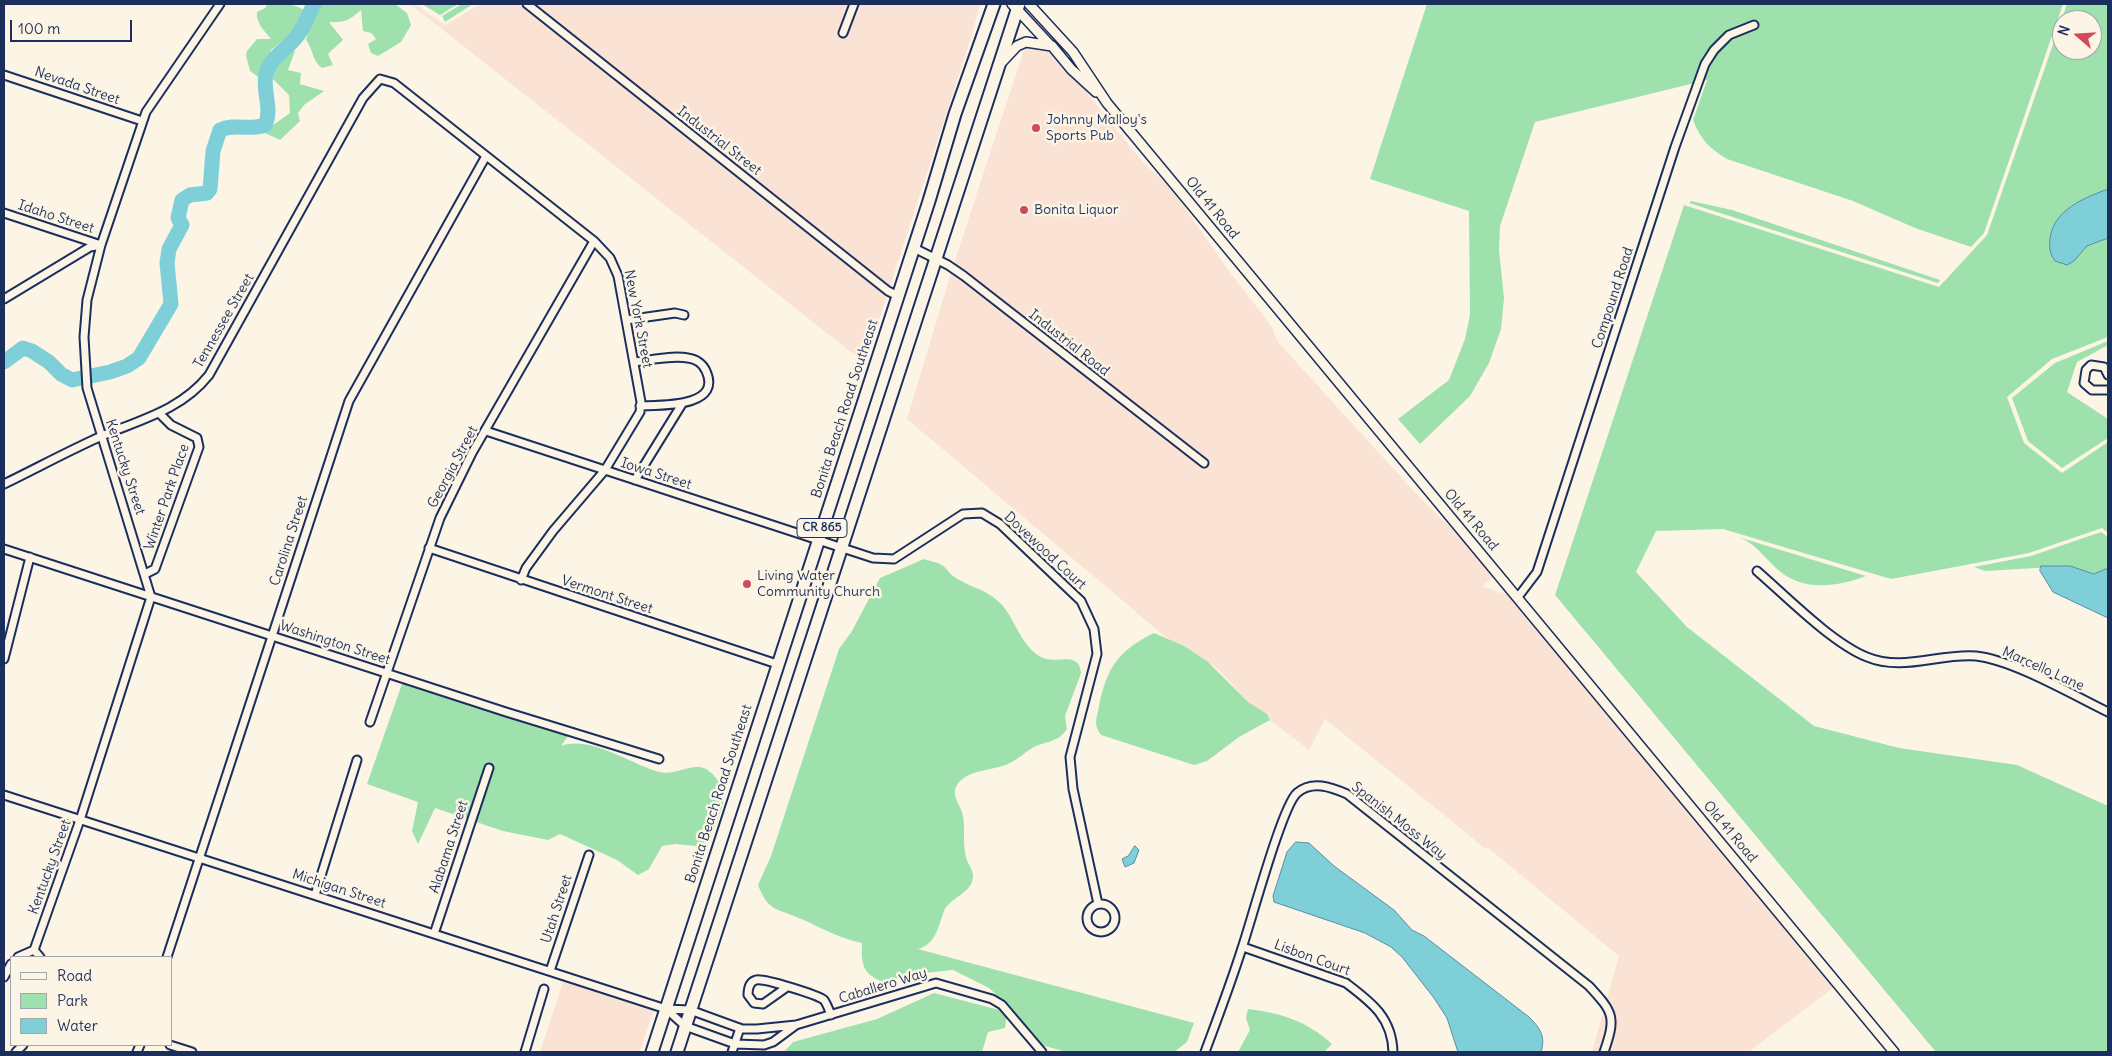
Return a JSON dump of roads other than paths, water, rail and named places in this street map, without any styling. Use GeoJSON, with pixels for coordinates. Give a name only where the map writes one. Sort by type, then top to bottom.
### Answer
{"type":"FeatureCollection","features":[{"type":"Feature","properties":{"kind":"main road","name":"Bonita Beach Road Southeast"},"geometry":{"type":"LineString","coordinates":[[652,1052],[914,248],[955,114],[994,4]]}},
{"type":"Feature","properties":{"kind":"main road","name":"CR 865"},"geometry":{"type":"LineString","coordinates":[[677,1052],[1000,64],[1016,6]]}},
{"type":"Feature","properties":{"kind":"street"},"geometry":{"type":"LineString","coordinates":[[209,4],[219,5]]}},
{"type":"Feature","properties":{"kind":"street","name":"Industrial Street"},"geometry":{"type":"LineString","coordinates":[[527,4],[888,291],[898,296]]}},
{"type":"Feature","properties":{"kind":"street"},"geometry":{"type":"LineString","coordinates":[[843,33],[854,4]]}},
{"type":"Feature","properties":{"kind":"street","name":"Old 41 Road"},"geometry":{"type":"LineString","coordinates":[[1029,4],[1073,52],[1107,103],[1894,1052]]}},
{"type":"Feature","properties":{"kind":"street","name":"Kentucky Street"},"geometry":{"type":"LineString","coordinates":[[34,950],[80,820],[151,597],[88,388],[85,358],[87,300],[101,245],[142,121],[156,95],[219,5]]}},
{"type":"Feature","properties":{"kind":"street"},"geometry":{"type":"LineString","coordinates":[[1016,6],[1071,69],[1107,103]]}},
{"type":"Feature","properties":{"kind":"street","name":"Compound Road"},"geometry":{"type":"LineString","coordinates":[[1518,597],[1537,572],[1675,146],[1705,64],[1714,50],[1729,35],[1754,24]]}},
{"type":"Feature","properties":{"kind":"street"},"geometry":{"type":"LineString","coordinates":[[1000,64],[1017,46],[1026,42],[1052,46]]}},
{"type":"Feature","properties":{"kind":"street","name":"Nevada Street"},"geometry":{"type":"LineString","coordinates":[[4,75],[142,121]]}},
{"type":"Feature","properties":{"kind":"street","name":"New York Street"},"geometry":{"type":"LineString","coordinates":[[380,79],[394,83],[603,248],[615,266],[634,362],[640,406],[636,422],[605,470],[552,531],[526,568],[521,580]]}},
{"type":"Feature","properties":{"kind":"street","name":"Tennessee Street"},"geometry":{"type":"LineString","coordinates":[[4,484],[102,436],[159,413],[189,397],[209,375],[362,101],[380,79]]}},
{"type":"Feature","properties":{"kind":"street","name":"Carolina Street"},"geometry":{"type":"LineString","coordinates":[[167,956],[349,401],[486,156]]}},
{"type":"Feature","properties":{"kind":"street","name":"Idaho Street"},"geometry":{"type":"LineString","coordinates":[[4,213],[101,245]]}},
{"type":"Feature","properties":{"kind":"street","name":"Georgia Street"},"geometry":{"type":"LineString","coordinates":[[370,722],[429,548],[454,487],[594,241]]}},
{"type":"Feature","properties":{"kind":"street"},"geometry":{"type":"LineString","coordinates":[[4,299],[47,276],[90,247],[101,245]]}},
{"type":"Feature","properties":{"kind":"street","name":"Industrial Road"},"geometry":{"type":"LineString","coordinates":[[914,248],[948,265],[1204,463]]}},
{"type":"Feature","properties":{"kind":"street"},"geometry":{"type":"LineString","coordinates":[[626,320],[675,313],[684,315]]}},
{"type":"Feature","properties":{"kind":"street"},"geometry":{"type":"LineString","coordinates":[[634,362],[687,358],[703,366],[708,376],[705,391],[698,399],[682,404],[640,406]]}},
{"type":"Feature","properties":{"kind":"street"},"geometry":{"type":"LineString","coordinates":[[2108,375],[2104,367],[2091,365],[2086,370],[2084,383],[2092,390],[2108,390]]}},
{"type":"Feature","properties":{"kind":"street"},"geometry":{"type":"LineString","coordinates":[[635,480],[682,404]]}},
{"type":"Feature","properties":{"kind":"street","name":"Winter Park Place"},"geometry":{"type":"LineString","coordinates":[[145,574],[156,569],[199,447],[197,438],[171,425],[159,413]]}},
{"type":"Feature","properties":{"kind":"street","name":"Iowa Street"},"geometry":{"type":"LineString","coordinates":[[486,431],[818,540]]}},
{"type":"Feature","properties":{"kind":"street","name":"Dovewood Court"},"geometry":{"type":"LineString","coordinates":[[818,540],[873,558],[894,559],[963,514],[982,513],[1000,524],[1081,601],[1094,629],[1097,654],[1070,757],[1073,789],[1098,904]]}},
{"type":"Feature","properties":{"kind":"street","name":"Vermont Street"},"geometry":{"type":"LineString","coordinates":[[429,548],[777,664]]}},
{"type":"Feature","properties":{"kind":"street","name":"Washington Street"},"geometry":{"type":"LineString","coordinates":[[4,549],[659,759]]}},
{"type":"Feature","properties":{"kind":"street"},"geometry":{"type":"LineString","coordinates":[[4,660],[30,557]]}},
{"type":"Feature","properties":{"kind":"street","name":"Marcello Lane"},"geometry":{"type":"LineString","coordinates":[[1757,572],[1848,647],[1869,658],[1893,664],[1905,664],[1944,657],[1978,656],[2010,666],[2108,712]]}},
{"type":"Feature","properties":{"kind":"street"},"geometry":{"type":"LineString","coordinates":[[315,895],[357,760]]}},
{"type":"Feature","properties":{"kind":"street","name":"Alabama Street"},"geometry":{"type":"LineString","coordinates":[[434,934],[489,768]]}},
{"type":"Feature","properties":{"kind":"street","name":"Spanish Moss Way"},"geometry":{"type":"LineString","coordinates":[[1206,1052],[1243,947],[1283,819],[1296,794],[1312,786],[1330,787],[1347,794],[1589,986],[1604,1002],[1612,1017],[1610,1035],[1604,1052]]}},
{"type":"Feature","properties":{"kind":"street","name":"Michigan Street"},"geometry":{"type":"LineString","coordinates":[[4,795],[666,1009]]}},
{"type":"Feature","properties":{"kind":"street","name":"Utah Street"},"geometry":{"type":"LineString","coordinates":[[550,971],[589,854]]}},
{"type":"Feature","properties":{"kind":"street","name":"Lisbon Court"},"geometry":{"type":"LineString","coordinates":[[1243,947],[1346,982],[1357,989],[1389,1026],[1393,1052]]}},
{"type":"Feature","properties":{"kind":"street"},"geometry":{"type":"LineString","coordinates":[[20,956],[34,950],[39,956]]}},
{"type":"Feature","properties":{"kind":"street"},"geometry":{"type":"LineString","coordinates":[[4,977],[10,966]]}},
{"type":"Feature","properties":{"kind":"street"},"geometry":{"type":"LineString","coordinates":[[787,987],[763,1004],[754,1003],[748,995],[750,984],[754,980],[761,979],[787,987],[824,1000],[831,1014]]}},
{"type":"Feature","properties":{"kind":"street","name":"Caballero Way"},"geometry":{"type":"LineString","coordinates":[[666,1009],[690,1010],[740,1028],[757,1029],[796,1025],[936,983],[992,999],[1002,1005],[1042,1052]]}},
{"type":"Feature","properties":{"kind":"street"},"geometry":{"type":"LineString","coordinates":[[524,1052],[544,990]]}},
{"type":"Feature","properties":{"kind":"street","name":"Caballero Way"},"geometry":{"type":"LineString","coordinates":[[666,1009],[686,1026],[735,1044],[764,1045],[773,1042],[796,1025]]}},
{"type":"Feature","properties":{"kind":"street"},"geometry":{"type":"LineString","coordinates":[[732,1052],[740,1028]]}},
{"type":"Feature","properties":{"kind":"street"},"geometry":{"type":"LineString","coordinates":[[172,1046],[192,1052]]}},
{"type":"Feature","properties":{"kind":"water"},"geometry":{"type":"Polygon","coordinates":[[[2108,189],[2108,238],[2087,246],[2074,261],[2067,265],[2055,261],[2051,253],[2050,242],[2052,229],[2057,220],[2063,213],[2080,201],[2108,189]]]}},
{"type":"Feature","properties":{"kind":"water"},"geometry":{"type":"Polygon","coordinates":[[[2041,566],[2070,566],[2094,574],[2108,568],[2108,618],[2053,592],[2040,571],[2041,566]]]}},
{"type":"Feature","properties":{"kind":"water"},"geometry":{"type":"Polygon","coordinates":[[[1296,842],[1309,843],[1334,866],[1394,910],[1412,930],[1424,936],[1529,1017],[1541,1033],[1543,1041],[1541,1052],[1458,1052],[1447,1018],[1402,957],[1391,947],[1365,933],[1274,902],[1273,896],[1287,852],[1296,842]]]}},
{"type":"Feature","properties":{"kind":"water"},"geometry":{"type":"Polygon","coordinates":[[[1135,846],[1139,850],[1134,863],[1125,867],[1122,859],[1128,856],[1135,846]]]}},
{"type":"Feature","properties":{"kind":"waterway"},"geometry":{"type":"LineString","coordinates":[[4,362],[23,348],[32,351],[49,362],[61,374],[72,380],[110,372],[127,366],[139,358],[171,304],[167,263],[169,249],[182,225],[178,218],[182,200],[190,195],[207,193],[210,189],[213,151],[220,130],[231,127],[259,127],[265,125],[268,112],[265,87],[268,68],[275,58],[298,35],[314,4]]}},
{"type":"Feature","properties":{"kind":"place","name":"Johnny Malloy's Sports Pub"},"geometry":{"type":"Point","coordinates":[1036,128]}},
{"type":"Feature","properties":{"kind":"place","name":"Bonita Liquor"},"geometry":{"type":"Point","coordinates":[1024,210]}},
{"type":"Feature","properties":{"kind":"place","name":"Living Water Community Church"},"geometry":{"type":"Point","coordinates":[747,584]}}]}
